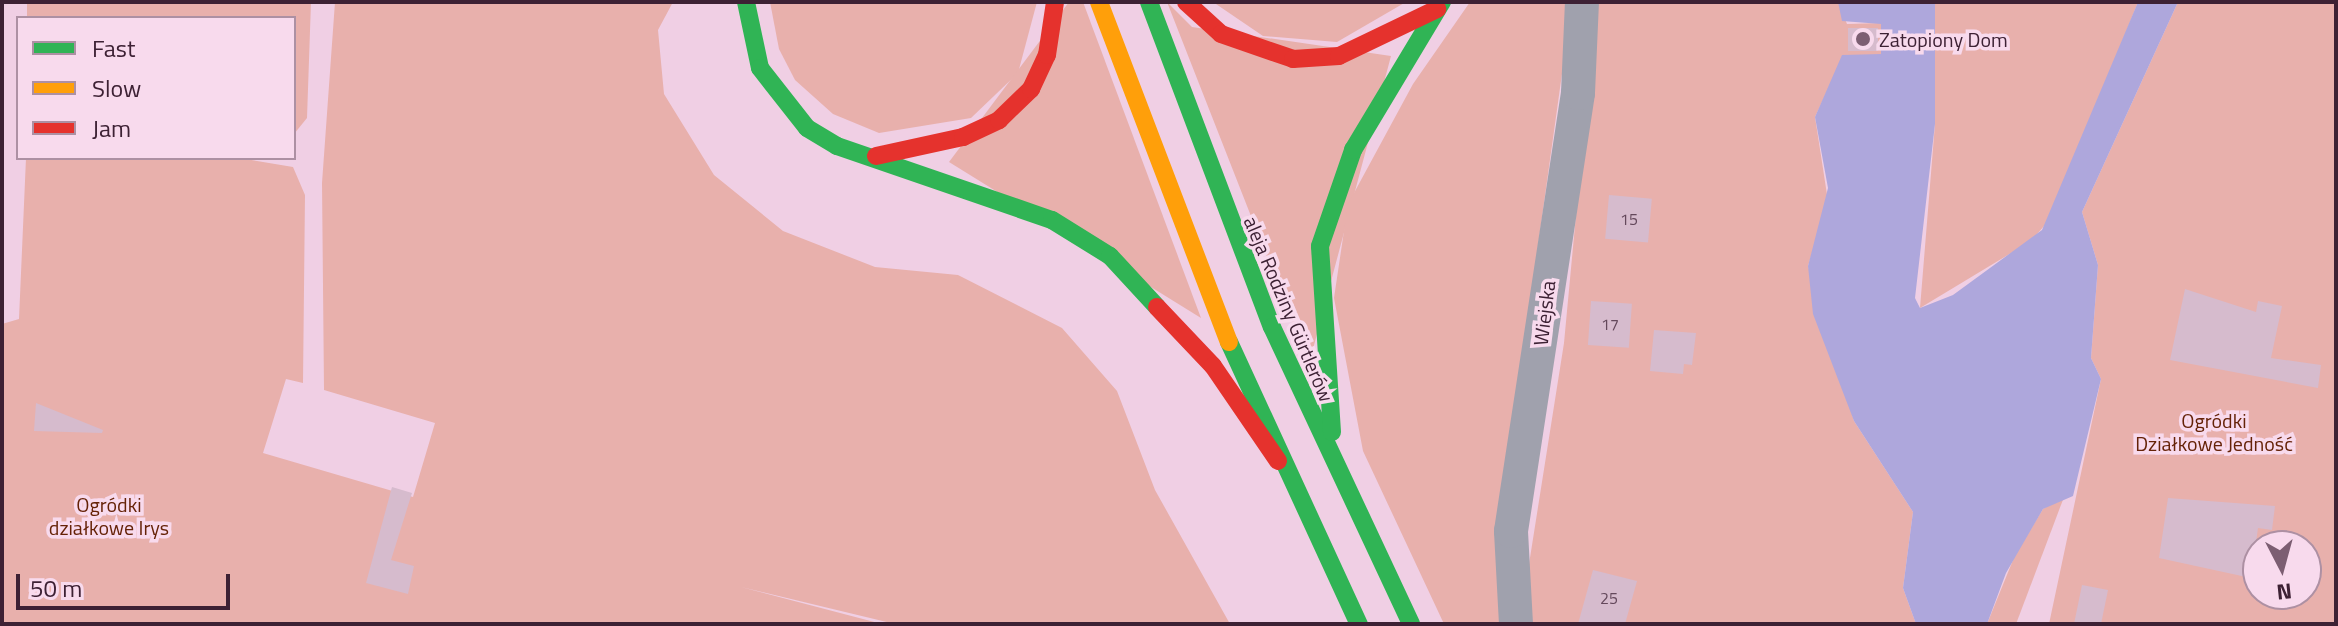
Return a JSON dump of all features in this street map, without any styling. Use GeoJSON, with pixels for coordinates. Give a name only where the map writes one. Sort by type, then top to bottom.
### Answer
{"type":"FeatureCollection","features":[{"type":"Feature","properties":{"kind":"main road"},"geometry":{"type":"LineString","coordinates":[[746,2],[760,68],[784,106],[837,146],[1006,201],[1110,256],[1213,366],[1278,461]]}},
{"type":"Feature","properties":{"kind":"main road"},"geometry":{"type":"LineString","coordinates":[[869,157],[924,148],[999,120],[1031,89],[1047,55],[1055,2]]}},
{"type":"Feature","properties":{"kind":"main road"},"geometry":{"type":"LineString","coordinates":[[1099,2],[1278,461],[1359,624]]}},
{"type":"Feature","properties":{"kind":"main road","name":"aleja Rodziny Gürtlerów"},"geometry":{"type":"LineString","coordinates":[[1149,2],[1225,212],[1337,478],[1411,624]]}},
{"type":"Feature","properties":{"kind":"main road"},"geometry":{"type":"LineString","coordinates":[[1186,2],[1221,34],[1293,59],[1339,56],[1440,5]]}},
{"type":"Feature","properties":{"kind":"main road"},"geometry":{"type":"LineString","coordinates":[[1337,478],[1320,246],[1353,150],[1440,5]]}},
{"type":"Feature","properties":{"kind":"street","name":"Wiejska"},"geometry":{"type":"LineString","coordinates":[[1516,624],[1511,531],[1578,93],[1582,2]]}},
{"type":"Feature","properties":{"kind":"green space"},"geometry":{"type":"Polygon","coordinates":[[[27,2],[311,2],[307,118],[296,132],[296,16],[27,16],[27,2]]]}},
{"type":"Feature","properties":{"kind":"green space","name":"Ogródki działkowe Irys"},"geometry":{"type":"Polygon","coordinates":[[[335,2],[673,2],[658,30],[664,94],[714,175],[783,231],[875,267],[958,275],[1062,328],[1117,391],[1155,490],[1230,624],[895,624],[741,587],[882,624],[2,624],[2,324],[19,319],[26,160],[251,160],[293,167],[305,195],[303,383],[286,379],[263,453],[413,497],[435,423],[324,390],[322,183],[335,2]]]}},
{"type":"Feature","properties":{"kind":"green space"},"geometry":{"type":"Polygon","coordinates":[[[770,2],[1037,2],[1018,73],[971,118],[879,133],[833,114],[795,80],[779,49],[770,2]]]}},
{"type":"Feature","properties":{"kind":"green space"},"geometry":{"type":"Polygon","coordinates":[[[1069,2],[1083,2],[1201,318],[949,162],[1069,2]]]}},
{"type":"Feature","properties":{"kind":"green space"},"geometry":{"type":"Polygon","coordinates":[[[1167,2],[1192,27],[1391,56],[1309,364],[1167,2]]]}},
{"type":"Feature","properties":{"kind":"green space"},"geometry":{"type":"Polygon","coordinates":[[[1213,2],[1406,2],[1337,42],[1263,36],[1213,2]]]}},
{"type":"Feature","properties":{"kind":"green space"},"geometry":{"type":"Polygon","coordinates":[[[1470,2],[1572,2],[1537,253],[1526,583],[1564,343],[1596,2],[1838,2],[1847,24],[1881,23],[1881,55],[1840,63],[1815,117],[1828,201],[1808,266],[1854,421],[1913,512],[1903,588],[1916,624],[1444,624],[1363,451],[1334,298],[1348,204],[1413,84],[1470,2]]]}},
{"type":"Feature","properties":{"kind":"green space"},"geometry":{"type":"Polygon","coordinates":[[[1935,2],[2138,2],[2052,217],[2031,241],[1920,308],[1935,124],[1935,2]]]}},
{"type":"Feature","properties":{"kind":"green space","name":"Ogródki Działkowe Jedność"},"geometry":{"type":"Polygon","coordinates":[[[2178,2],[2336,2],[2336,624],[2049,624],[2101,379],[2091,358],[2098,265],[2082,212],[2178,2]]]}},
{"type":"Feature","properties":{"kind":"green space"},"geometry":{"type":"Polygon","coordinates":[[[2064,497],[2016,624],[1987,624],[2015,555],[2043,509],[2064,497]]]}},
{"type":"Feature","properties":{"kind":"shaded area"},"geometry":{"type":"Polygon","coordinates":[[[1838,2],[1935,2],[1935,124],[1915,298],[1920,308],[1953,295],[2042,230],[2138,2],[2178,2],[2082,212],[2098,265],[2091,358],[2101,379],[2073,496],[2043,509],[2006,573],[1987,624],[1916,624],[1903,588],[1913,512],[1854,421],[1813,314],[1808,266],[1828,188],[1815,117],[1842,55],[1881,54],[1881,24],[1842,21],[1838,2]]]}},
{"type":"Feature","properties":{"kind":"building","name":"Zatopiony Dom"},"geometry":{"type":"Polygon","coordinates":[[[1848,28],[1878,28],[1878,51],[1848,51],[1848,28]]]}},
{"type":"Feature","properties":{"kind":"building"},"geometry":{"type":"Polygon","coordinates":[[[1609,195],[1652,199],[1648,243],[1605,239],[1609,195]]]}},
{"type":"Feature","properties":{"kind":"building"},"geometry":{"type":"Polygon","coordinates":[[[2185,289],[2256,312],[2258,301],[2282,306],[2271,358],[2321,365],[2318,388],[2170,360],[2185,289]]]}},
{"type":"Feature","properties":{"kind":"building"},"geometry":{"type":"Polygon","coordinates":[[[1591,301],[1632,304],[1629,348],[1588,345],[1591,301]]]}},
{"type":"Feature","properties":{"kind":"building"},"geometry":{"type":"Polygon","coordinates":[[[1654,330],[1696,333],[1692,365],[1684,364],[1683,374],[1650,371],[1654,330]]]}},
{"type":"Feature","properties":{"kind":"building"},"geometry":{"type":"Polygon","coordinates":[[[36,403],[103,430],[102,433],[34,431],[36,403]]]}},
{"type":"Feature","properties":{"kind":"building"},"geometry":{"type":"Polygon","coordinates":[[[392,487],[412,493],[391,560],[414,566],[408,594],[366,583],[392,487]]]}},
{"type":"Feature","properties":{"kind":"building"},"geometry":{"type":"Polygon","coordinates":[[[2168,498],[2275,506],[2272,530],[2242,530],[2242,576],[2159,558],[2168,498]]]}},
{"type":"Feature","properties":{"kind":"building"},"geometry":{"type":"Polygon","coordinates":[[[1593,570],[1637,581],[1625,624],[1578,624],[1593,570]]]}},
{"type":"Feature","properties":{"kind":"building"},"geometry":{"type":"Polygon","coordinates":[[[2082,585],[2108,590],[2101,624],[2074,624],[2082,585]]]}},
{"type":"Feature","properties":{"kind":"traffic: fast"},"geometry":{"type":"LineString","coordinates":[[746,2],[760,68],[807,128],[837,146],[1052,220],[1110,256],[1157,307]]}},
{"type":"Feature","properties":{"kind":"traffic: fast"},"geometry":{"type":"LineString","coordinates":[[1149,2],[1272,327],[1411,624]]}},
{"type":"Feature","properties":{"kind":"traffic: fast"},"geometry":{"type":"LineString","coordinates":[[1332,432],[1320,246],[1353,150],[1442,2]]}},
{"type":"Feature","properties":{"kind":"traffic: fast"},"geometry":{"type":"LineString","coordinates":[[1229,342],[1359,624]]}},
{"type":"Feature","properties":{"kind":"traffic: slow"},"geometry":{"type":"LineString","coordinates":[[1099,2],[1229,342]]}},
{"type":"Feature","properties":{"kind":"traffic: jam"},"geometry":{"type":"LineString","coordinates":[[876,156],[963,137],[999,120],[1031,89],[1047,55],[1055,2]]}},
{"type":"Feature","properties":{"kind":"traffic: jam"},"geometry":{"type":"LineString","coordinates":[[1186,2],[1221,34],[1293,59],[1339,56],[1437,9]]}},
{"type":"Feature","properties":{"kind":"traffic: jam"},"geometry":{"type":"LineString","coordinates":[[1157,307],[1213,366],[1278,461]]}},
{"type":"Feature","properties":{"kind":"place","name":"Zatopiony Dom"},"geometry":{"type":"Point","coordinates":[1863,39]}}]}
